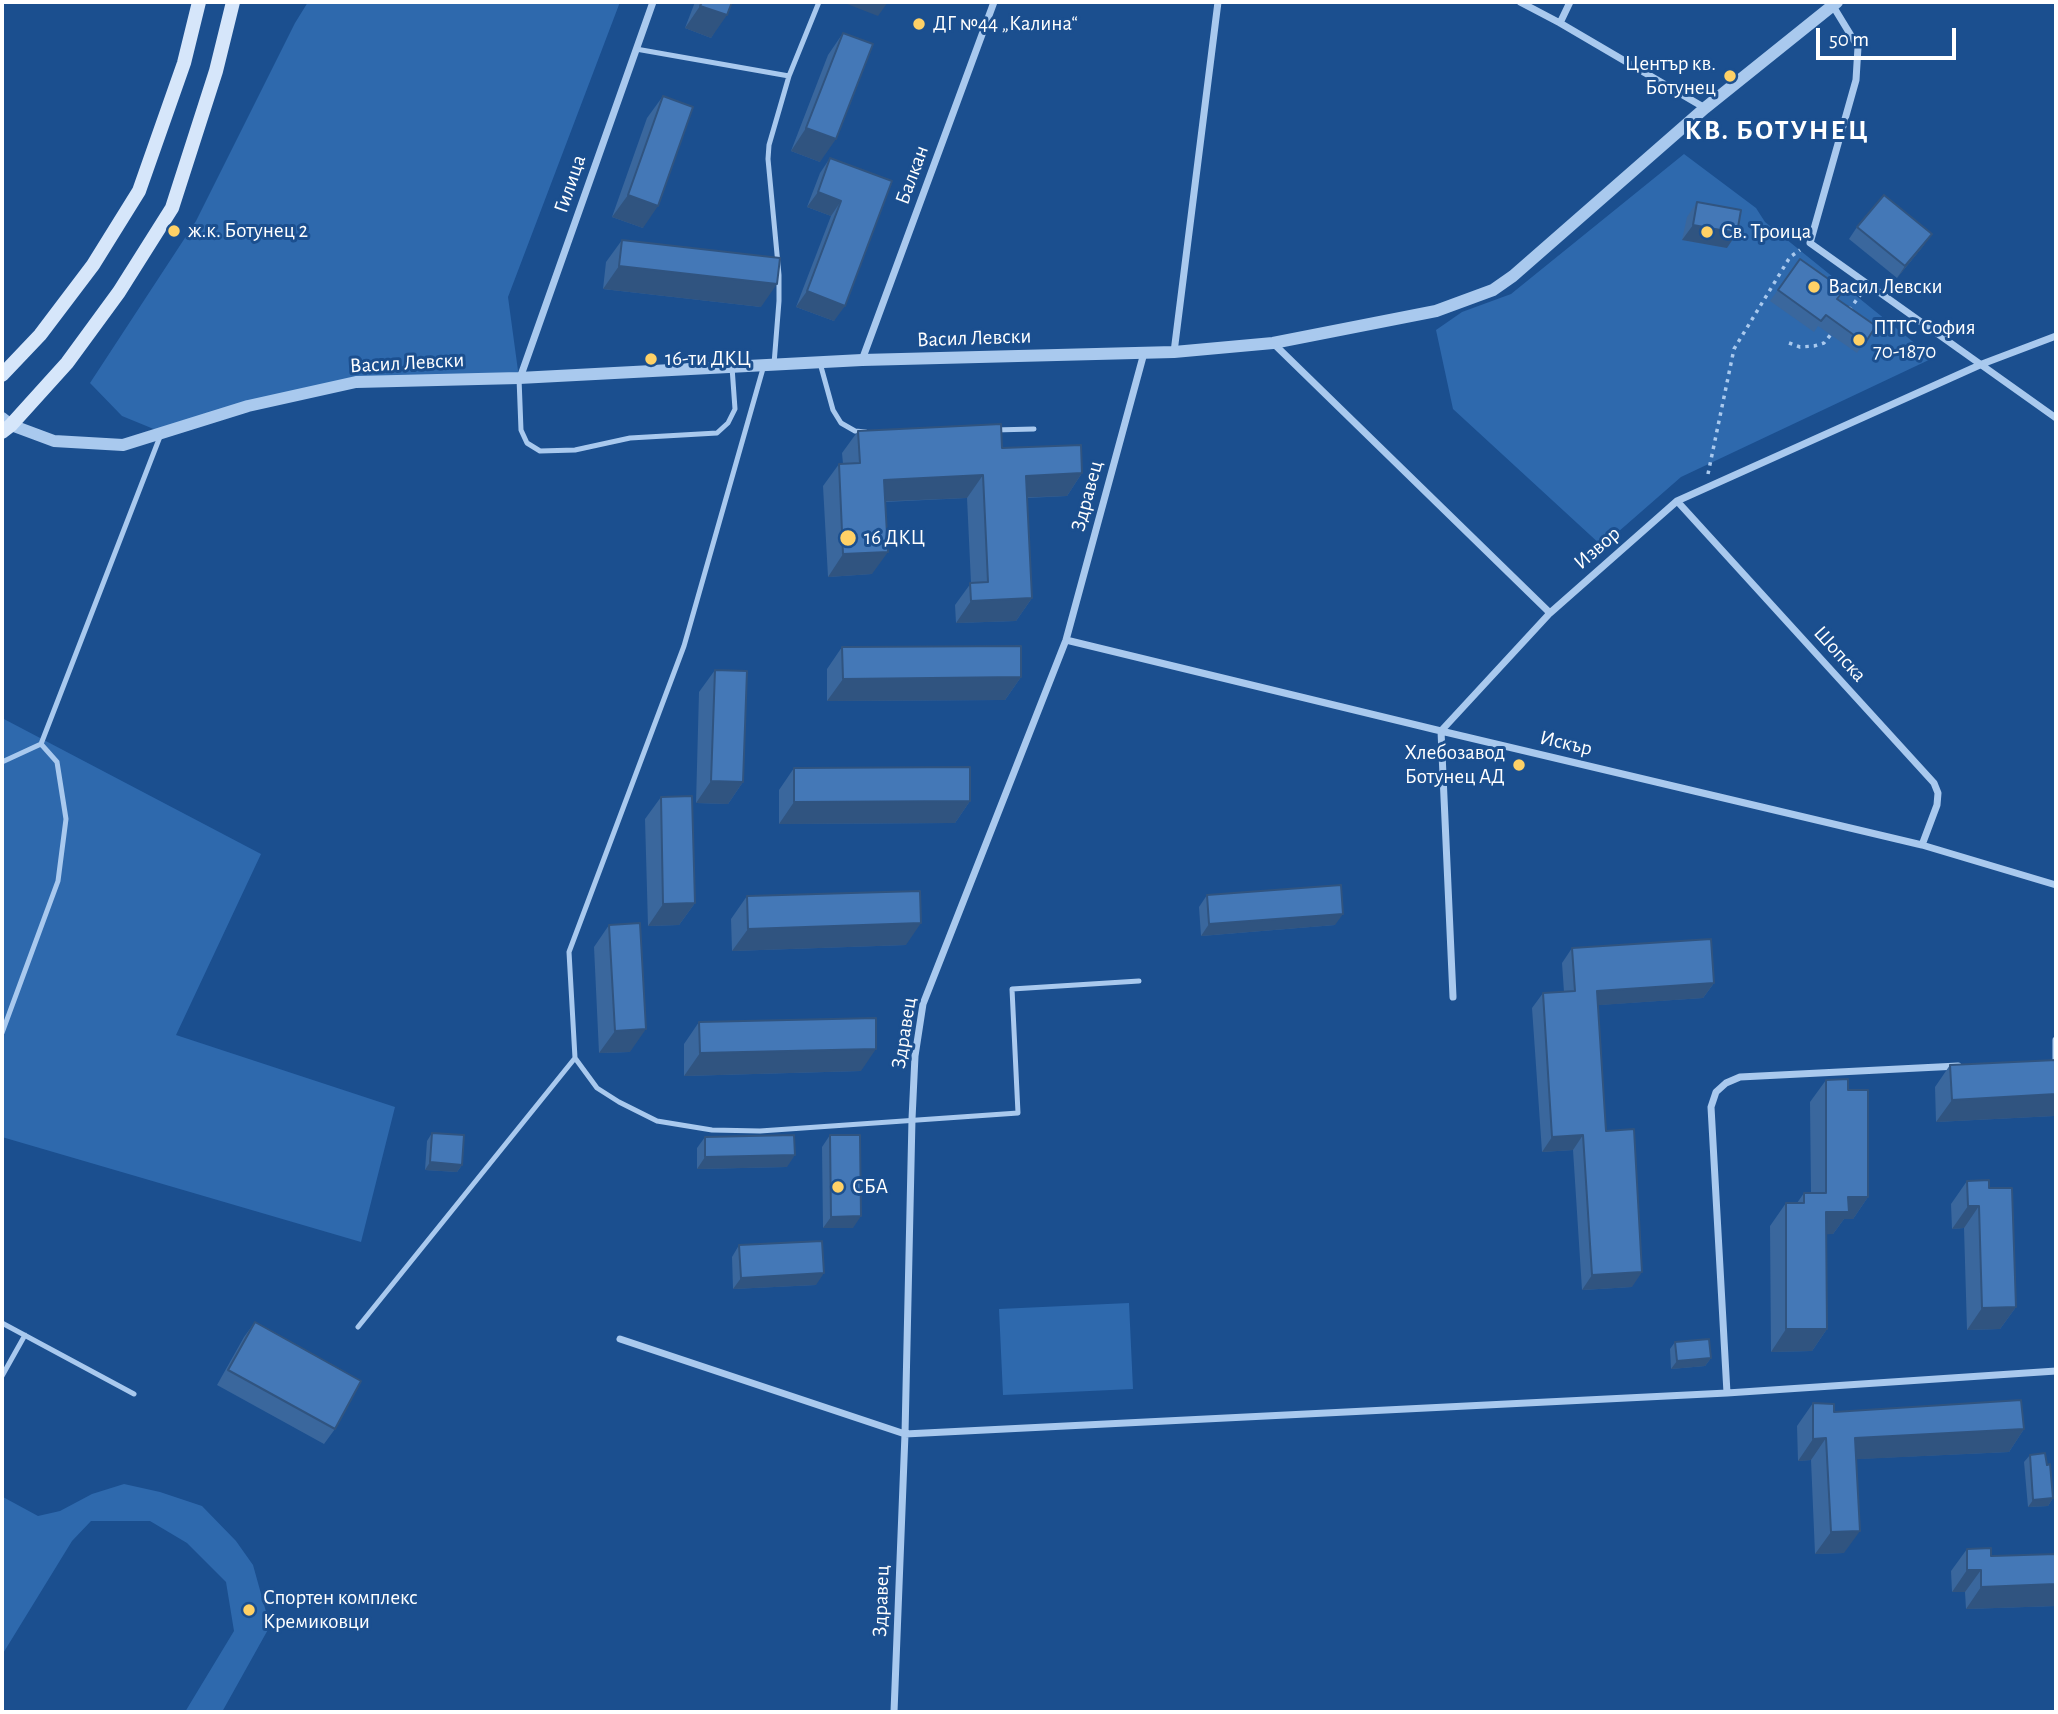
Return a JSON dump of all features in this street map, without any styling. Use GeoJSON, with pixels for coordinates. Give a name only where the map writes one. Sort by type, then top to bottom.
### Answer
{"type":"FeatureCollection","features":[{"type":"Feature","properties":{"kind":"main road"},"geometry":{"type":"LineString","coordinates":[[2,375],[40,335],[93,265],[139,191],[184,63],[199,2]]}},
{"type":"Feature","properties":{"kind":"main road"},"geometry":{"type":"LineString","coordinates":[[5,425],[67,363],[119,292],[172,208],[216,71],[233,2]]}},
{"type":"Feature","properties":{"kind":"street","name":"Гилица"},"geometry":{"type":"LineString","coordinates":[[519,379],[653,2]]}},
{"type":"Feature","properties":{"kind":"street","name":"Балкан"},"geometry":{"type":"LineString","coordinates":[[863,360],[994,2]]}},
{"type":"Feature","properties":{"kind":"street"},"geometry":{"type":"LineString","coordinates":[[1174,352],[1218,2]]}},
{"type":"Feature","properties":{"kind":"street"},"geometry":{"type":"LineString","coordinates":[[1520,2],[1705,108]]}},
{"type":"Feature","properties":{"kind":"street"},"geometry":{"type":"LineString","coordinates":[[1560,23],[1570,2]]}},
{"type":"Feature","properties":{"kind":"street","name":"Васил Левски"},"geometry":{"type":"LineString","coordinates":[[5,425],[54,441],[123,444],[248,406],[356,383],[519,379],[863,360],[1174,352],[1273,343],[1436,311],[1493,290],[1705,108],[1835,4]]}},
{"type":"Feature","properties":{"kind":"street"},"geometry":{"type":"LineString","coordinates":[[1835,4],[1858,47],[1856,80],[1810,243],[2056,418]]}},
{"type":"Feature","properties":{"kind":"street","name":"Извор"},"geometry":{"type":"LineString","coordinates":[[1441,731],[1550,613],[1677,501],[1982,364],[2056,336]]}},
{"type":"Feature","properties":{"kind":"street"},"geometry":{"type":"LineString","coordinates":[[1273,343],[1550,613]]}},
{"type":"Feature","properties":{"kind":"street","name":"Здравец"},"geometry":{"type":"LineString","coordinates":[[894,1712],[905,1434],[912,1119],[915,1056],[923,1004],[1066,640],[1144,353]]}},
{"type":"Feature","properties":{"kind":"street","name":"Шопска"},"geometry":{"type":"LineString","coordinates":[[1677,501],[1934,783],[1938,793],[1937,806],[1922,845]]}},
{"type":"Feature","properties":{"kind":"street","name":"Искър"},"geometry":{"type":"LineString","coordinates":[[1066,640],[1922,845],[2056,885]]}},
{"type":"Feature","properties":{"kind":"street"},"geometry":{"type":"LineString","coordinates":[[1441,731],[1453,997]]}},
{"type":"Feature","properties":{"kind":"street"},"geometry":{"type":"LineString","coordinates":[[2042,1062],[2056,1063],[2056,1040]]}},
{"type":"Feature","properties":{"kind":"street"},"geometry":{"type":"LineString","coordinates":[[1727,1393],[1711,1107],[1716,1092],[1726,1083],[1740,1077],[1961,1066]]}},
{"type":"Feature","properties":{"kind":"street"},"geometry":{"type":"LineString","coordinates":[[620,1339],[905,1434],[1727,1393],[2056,1371]]}},
{"type":"Feature","properties":{"kind":"lane"},"geometry":{"type":"LineString","coordinates":[[819,2],[789,76],[769,145],[779,275],[779,301],[769,365],[684,646],[569,952],[575,1058],[597,1088],[619,1102],[657,1121],[712,1130],[760,1131],[1018,1113],[1012,989],[1139,981]]}},
{"type":"Feature","properties":{"kind":"lane"},"geometry":{"type":"LineString","coordinates":[[636,48],[789,76]]}},
{"type":"Feature","properties":{"kind":"lane"},"geometry":{"type":"LineString","coordinates":[[820,363],[832,410],[841,423],[855,430],[875,433]]}},
{"type":"Feature","properties":{"kind":"lane"},"geometry":{"type":"LineString","coordinates":[[519,379],[521,430],[527,443],[540,451],[575,450],[631,438],[717,433],[728,424],[735,409],[732,367]]}},
{"type":"Feature","properties":{"kind":"lane"},"geometry":{"type":"LineString","coordinates":[[980,431],[1034,429]]}},
{"type":"Feature","properties":{"kind":"lane"},"geometry":{"type":"LineString","coordinates":[[2,762],[41,744],[162,432]]}},
{"type":"Feature","properties":{"kind":"lane"},"geometry":{"type":"LineString","coordinates":[[2,1033],[58,881],[65,832],[66,819],[57,762],[41,744]]}},
{"type":"Feature","properties":{"kind":"lane"},"geometry":{"type":"LineString","coordinates":[[358,1327],[575,1058]]}},
{"type":"Feature","properties":{"kind":"lane"},"geometry":{"type":"LineString","coordinates":[[2,1322],[134,1394]]}},
{"type":"Feature","properties":{"kind":"lane"},"geometry":{"type":"LineString","coordinates":[[2,1376],[25,1335]]}},
{"type":"Feature","properties":{"kind":"path"},"geometry":{"type":"LineString","coordinates":[[1705,488],[1734,349],[1790,257],[1810,243]]}},
{"type":"Feature","properties":{"kind":"path"},"geometry":{"type":"LineString","coordinates":[[1843,318],[1869,284]]}},
{"type":"Feature","properties":{"kind":"path"},"geometry":{"type":"LineString","coordinates":[[1789,343],[1800,347],[1824,343],[1837,326]]}},
{"type":"Feature","properties":{"kind":"shaded area"},"geometry":{"type":"Polygon","coordinates":[[[308,2],[620,2],[508,297],[519,378],[356,382],[161,432],[122,416],[90,383],[196,221],[308,2]]]}},
{"type":"Feature","properties":{"kind":"shaded area"},"geometry":{"type":"Polygon","coordinates":[[[1684,154],[1756,208],[1765,222],[1933,358],[1681,477],[1602,546],[1453,409],[1436,330],[1462,312],[1511,294],[1684,154]]]}},
{"type":"Feature","properties":{"kind":"shaded area"},"geometry":{"type":"Polygon","coordinates":[[[2,718],[261,854],[176,1035],[395,1107],[361,1242],[2,1137],[2,718]]]}},
{"type":"Feature","properties":{"kind":"shaded area"},"geometry":{"type":"Polygon","coordinates":[[[1129,1303],[1133,1389],[1003,1395],[999,1309],[1129,1303]]]}},
{"type":"Feature","properties":{"kind":"shaded area","name":"Спортен комплекс Кремиковци"},"geometry":{"type":"Polygon","coordinates":[[[124,1484],[202,1506],[236,1541],[253,1565],[270,1626],[222,1712],[185,1712],[234,1631],[226,1582],[187,1543],[150,1521],[91,1521],[72,1541],[2,1655],[3,1497],[38,1516],[60,1511],[92,1494],[124,1484]]]}},
{"type":"Feature","properties":{"kind":"building"},"geometry":{"type":"Polygon","coordinates":[[[702,2],[732,2],[727,15],[700,6],[702,2]]]}},
{"type":"Feature","properties":{"kind":"building"},"geometry":{"type":"Polygon","coordinates":[[[843,33],[873,44],[836,139],[806,128],[843,33]]]}},
{"type":"Feature","properties":{"kind":"building"},"geometry":{"type":"Polygon","coordinates":[[[663,96],[693,107],[658,206],[628,195],[663,96]]]}},
{"type":"Feature","properties":{"kind":"building"},"geometry":{"type":"Polygon","coordinates":[[[830,158],[892,181],[845,306],[807,291],[841,201],[818,192],[830,158]]]}},
{"type":"Feature","properties":{"kind":"building"},"geometry":{"type":"Polygon","coordinates":[[[1884,195],[1932,234],[1905,266],[1857,227],[1884,195]]]}},
{"type":"Feature","properties":{"kind":"building"},"geometry":{"type":"Polygon","coordinates":[[[1697,202],[1741,210],[1737,233],[1693,225],[1697,202]]]}},
{"type":"Feature","properties":{"kind":"building"},"geometry":{"type":"Polygon","coordinates":[[[622,240],[780,258],[777,284],[619,266],[622,240]]]}},
{"type":"Feature","properties":{"kind":"building"},"geometry":{"type":"Polygon","coordinates":[[[1800,259],[1844,290],[1837,299],[1876,326],[1865,343],[1826,315],[1821,321],[1778,290],[1800,259]]]}},
{"type":"Feature","properties":{"kind":"building"},"geometry":{"type":"Polygon","coordinates":[[[1001,424],[1002,448],[1081,445],[1082,473],[1026,476],[1032,598],[971,601],[970,583],[988,582],[983,475],[884,480],[888,552],[843,554],[839,464],[860,463],[858,431],[1001,424]]]}},
{"type":"Feature","properties":{"kind":"building"},"geometry":{"type":"Polygon","coordinates":[[[1021,646],[1021,677],[843,679],[842,647],[1021,646]]]}},
{"type":"Feature","properties":{"kind":"building"},"geometry":{"type":"Polygon","coordinates":[[[715,670],[747,671],[743,782],[711,781],[715,670]]]}},
{"type":"Feature","properties":{"kind":"building"},"geometry":{"type":"Polygon","coordinates":[[[970,767],[970,801],[794,802],[794,768],[970,767]]]}},
{"type":"Feature","properties":{"kind":"building"},"geometry":{"type":"Polygon","coordinates":[[[692,796],[695,903],[663,904],[661,797],[692,796]]]}},
{"type":"Feature","properties":{"kind":"building"},"geometry":{"type":"Polygon","coordinates":[[[1341,885],[1343,914],[1209,924],[1207,895],[1341,885]]]}},
{"type":"Feature","properties":{"kind":"building"},"geometry":{"type":"Polygon","coordinates":[[[920,891],[921,923],[748,929],[747,896],[920,891]]]}},
{"type":"Feature","properties":{"kind":"building"},"geometry":{"type":"Polygon","coordinates":[[[640,923],[646,1029],[615,1031],[609,925],[640,923]]]}},
{"type":"Feature","properties":{"kind":"building"},"geometry":{"type":"Polygon","coordinates":[[[1711,939],[1714,983],[1597,991],[1606,1131],[1634,1129],[1642,1272],[1592,1275],[1583,1135],[1552,1137],[1543,993],[1575,991],[1572,948],[1711,939]]]}},
{"type":"Feature","properties":{"kind":"building"},"geometry":{"type":"Polygon","coordinates":[[[876,1018],[876,1049],[700,1053],[699,1022],[876,1018]]]}},
{"type":"Feature","properties":{"kind":"building"},"geometry":{"type":"Polygon","coordinates":[[[2056,1060],[2056,1094],[1952,1100],[1950,1065],[2056,1060]]]}},
{"type":"Feature","properties":{"kind":"building"},"geometry":{"type":"Polygon","coordinates":[[[1848,1079],[1848,1090],[1868,1090],[1868,1197],[1848,1197],[1849,1212],[1826,1212],[1827,1329],[1786,1329],[1786,1203],[1804,1203],[1804,1193],[1826,1193],[1826,1080],[1848,1079]]]}},
{"type":"Feature","properties":{"kind":"building"},"geometry":{"type":"Polygon","coordinates":[[[432,1133],[464,1135],[462,1165],[430,1162],[432,1133]]]}},
{"type":"Feature","properties":{"kind":"building"},"geometry":{"type":"Polygon","coordinates":[[[794,1135],[795,1155],[705,1157],[705,1137],[794,1135]]]}},
{"type":"Feature","properties":{"kind":"building","name":"СБА"},"geometry":{"type":"Polygon","coordinates":[[[830,1135],[860,1135],[861,1216],[831,1217],[830,1135]]]}},
{"type":"Feature","properties":{"kind":"building"},"geometry":{"type":"Polygon","coordinates":[[[1989,1180],[1989,1188],[2012,1188],[2016,1307],[1982,1308],[1979,1206],[1968,1206],[1967,1181],[1989,1180]]]}},
{"type":"Feature","properties":{"kind":"building"},"geometry":{"type":"Polygon","coordinates":[[[822,1241],[824,1273],[741,1278],[739,1245],[822,1241]]]}},
{"type":"Feature","properties":{"kind":"building"},"geometry":{"type":"Polygon","coordinates":[[[255,1322],[361,1381],[335,1429],[228,1370],[255,1322]]]}},
{"type":"Feature","properties":{"kind":"building"},"geometry":{"type":"Polygon","coordinates":[[[1709,1339],[1711,1358],[1677,1361],[1675,1342],[1709,1339]]]}},
{"type":"Feature","properties":{"kind":"building"},"geometry":{"type":"Polygon","coordinates":[[[2021,1400],[2024,1429],[1855,1438],[1860,1531],[1831,1532],[1826,1438],[1813,1439],[1813,1403],[1834,1404],[1834,1412],[2021,1400]]]}},
{"type":"Feature","properties":{"kind":"building"},"geometry":{"type":"Polygon","coordinates":[[[2045,1453],[2047,1465],[2050,1464],[2053,1498],[2033,1500],[2030,1455],[2045,1453]]]}},
{"type":"Feature","properties":{"kind":"building"},"geometry":{"type":"Polygon","coordinates":[[[1991,1548],[1991,1556],[2056,1554],[2056,1584],[1981,1587],[1981,1570],[1967,1570],[1967,1549],[1991,1548]]]}},
{"type":"Feature","properties":{"kind":"place","name":"ДГ №44 „Калина“"},"geometry":{"type":"Point","coordinates":[919,24]}},
{"type":"Feature","properties":{"kind":"place","name":"Център кв. Ботунец"},"geometry":{"type":"Point","coordinates":[1730,76]}},
{"type":"Feature","properties":{"kind":"place","name":"ж.к. Ботунец 2"},"geometry":{"type":"Point","coordinates":[174,231]}},
{"type":"Feature","properties":{"kind":"place","name":"Св. Троица"},"geometry":{"type":"Point","coordinates":[1707,232]}},
{"type":"Feature","properties":{"kind":"place","name":"Васил Левски"},"geometry":{"type":"Point","coordinates":[1814,287]}},
{"type":"Feature","properties":{"kind":"place","name":"ПТТС София 70-1870"},"geometry":{"type":"Point","coordinates":[1859,340]}},
{"type":"Feature","properties":{"kind":"place","name":"16-ти ДКЦ"},"geometry":{"type":"Point","coordinates":[651,359]}},
{"type":"Feature","properties":{"kind":"place","name":"16 ДКЦ"},"geometry":{"type":"Point","coordinates":[848,538]}},
{"type":"Feature","properties":{"kind":"place","name":"Хлебозавод Ботунец АД"},"geometry":{"type":"Point","coordinates":[1519,765]}},
{"type":"Feature","properties":{"kind":"place","name":"СБА"},"geometry":{"type":"Point","coordinates":[838,1187]}},
{"type":"Feature","properties":{"kind":"place","name":"Спортен комплекс Кремиковци"},"geometry":{"type":"Point","coordinates":[249,1610]}},
{"type":"Feature","properties":{"kind":"district","name":"КВ. БОТУНЕЦ"},"geometry":{"type":"Point","coordinates":[1777,131]}}]}
